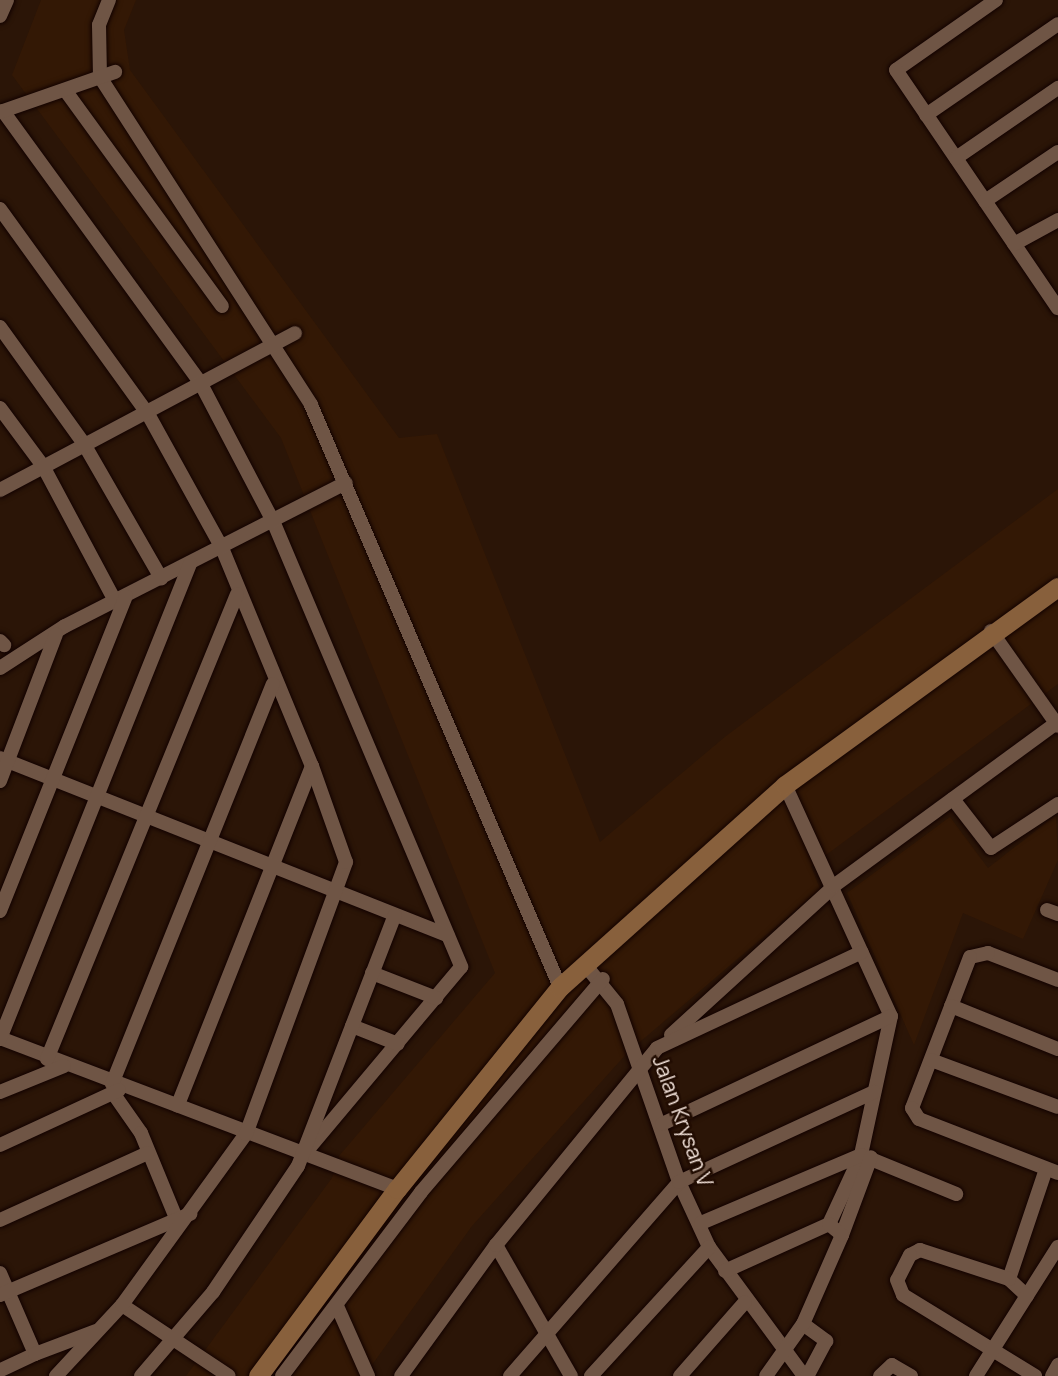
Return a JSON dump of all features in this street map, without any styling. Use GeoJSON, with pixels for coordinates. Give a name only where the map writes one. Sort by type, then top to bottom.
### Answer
{"type":"FeatureCollection","features":[{"type":"Feature","properties":{"kind":"street"},"geometry":{"type":"LineString","coordinates":[[0,16],[6,0]]}},
{"type":"Feature","properties":{"kind":"street"},"geometry":{"type":"LineString","coordinates":[[109,0],[98,38],[108,75],[271,345],[312,405],[560,987]]}},
{"type":"Feature","properties":{"kind":"street"},"geometry":{"type":"LineString","coordinates":[[996,0],[896,70],[1058,308]]}},
{"type":"Feature","properties":{"kind":"street"},"geometry":{"type":"LineString","coordinates":[[926,115],[1058,24]]}},
{"type":"Feature","properties":{"kind":"street"},"geometry":{"type":"LineString","coordinates":[[108,75],[2,112],[201,384],[273,521],[461,967],[303,1154]]}},
{"type":"Feature","properties":{"kind":"street"},"geometry":{"type":"LineString","coordinates":[[956,158],[1058,89]]}},
{"type":"Feature","properties":{"kind":"street"},"geometry":{"type":"LineString","coordinates":[[65,90],[222,306]]}},
{"type":"Feature","properties":{"kind":"street"},"geometry":{"type":"LineString","coordinates":[[985,201],[1058,152]]}},
{"type":"Feature","properties":{"kind":"street"},"geometry":{"type":"LineString","coordinates":[[985,201],[1058,161]]}},
{"type":"Feature","properties":{"kind":"street"},"geometry":{"type":"LineString","coordinates":[[0,209],[148,414],[222,548],[237,594],[273,684],[312,766],[346,862],[246,1134],[183,1216],[122,1305],[56,1376]]}},
{"type":"Feature","properties":{"kind":"street"},"geometry":{"type":"LineString","coordinates":[[1014,243],[1058,220]]}},
{"type":"Feature","properties":{"kind":"street"},"geometry":{"type":"LineString","coordinates":[[1044,287],[1058,279]]}},
{"type":"Feature","properties":{"kind":"street"},"geometry":{"type":"LineString","coordinates":[[0,327],[84,444],[161,578]]}},
{"type":"Feature","properties":{"kind":"street"},"geometry":{"type":"LineString","coordinates":[[0,490],[84,444],[148,414],[295,333]]}},
{"type":"Feature","properties":{"kind":"street"},"geometry":{"type":"LineString","coordinates":[[0,408],[43,466],[121,599]]}},
{"type":"Feature","properties":{"kind":"street"},"geometry":{"type":"LineString","coordinates":[[0,668],[121,599],[346,483]]}},
{"type":"Feature","properties":{"kind":"street"},"geometry":{"type":"LineString","coordinates":[[190,564],[1,1038],[115,1089],[178,1105],[246,1134],[421,1192]]}},
{"type":"Feature","properties":{"kind":"street"},"geometry":{"type":"LineString","coordinates":[[258,1376],[400,1186],[560,987],[785,785],[991,631],[1058,587]]}},
{"type":"Feature","properties":{"kind":"street"},"geometry":{"type":"LineString","coordinates":[[47,1059],[237,594]]}},
{"type":"Feature","properties":{"kind":"street"},"geometry":{"type":"LineString","coordinates":[[0,911],[55,779],[121,599]]}},
{"type":"Feature","properties":{"kind":"street"},"geometry":{"type":"LineString","coordinates":[[401,1376],[496,1245],[657,1048],[835,885],[1058,724],[991,631]]}},
{"type":"Feature","properties":{"kind":"street"},"geometry":{"type":"LineString","coordinates":[[0,780],[4,759],[56,634]]}},
{"type":"Feature","properties":{"kind":"street"},"geometry":{"type":"LineString","coordinates":[[0,1145],[115,1089],[209,841],[273,684]]}},
{"type":"Feature","properties":{"kind":"street"},"geometry":{"type":"LineString","coordinates":[[4,759],[447,935]]}},
{"type":"Feature","properties":{"kind":"street"},"geometry":{"type":"LineString","coordinates":[[178,1105],[312,766]]}},
{"type":"Feature","properties":{"kind":"street"},"geometry":{"type":"LineString","coordinates":[[766,1376],[786,1353],[803,1324],[842,1236],[866,1156],[874,1092],[891,1016],[835,885],[785,785]]}},
{"type":"Feature","properties":{"kind":"street"},"geometry":{"type":"LineString","coordinates":[[953,799],[991,848],[1058,804]]}},
{"type":"Feature","properties":{"kind":"street"},"geometry":{"type":"LineString","coordinates":[[141,1376],[174,1340],[263,1223],[303,1154],[395,915]]}},
{"type":"Feature","properties":{"kind":"street"},"geometry":{"type":"LineString","coordinates":[[657,1048],[862,952]]}},
{"type":"Feature","properties":{"kind":"street"},"geometry":{"type":"LineString","coordinates":[[1009,1279],[1052,1171],[916,1116],[913,1101],[970,957],[979,953],[1058,980]]}},
{"type":"Feature","properties":{"kind":"street"},"geometry":{"type":"LineString","coordinates":[[282,1376],[421,1192],[603,979],[586,966]]}},
{"type":"Feature","properties":{"kind":"street"},"geometry":{"type":"LineString","coordinates":[[372,973],[436,998]]}},
{"type":"Feature","properties":{"kind":"street","name":"Jalan Krysan V"},"geometry":{"type":"LineString","coordinates":[[603,979],[642,1069],[679,1182],[701,1223],[709,1247],[745,1302],[806,1376]]}},
{"type":"Feature","properties":{"kind":"street"},"geometry":{"type":"LineString","coordinates":[[951,1006],[1058,1049]]}},
{"type":"Feature","properties":{"kind":"street"},"geometry":{"type":"LineString","coordinates":[[662,1125],[891,1016]]}},
{"type":"Feature","properties":{"kind":"street"},"geometry":{"type":"LineString","coordinates":[[352,1026],[398,1044]]}},
{"type":"Feature","properties":{"kind":"street"},"geometry":{"type":"LineString","coordinates":[[930,1060],[1058,1107]]}},
{"type":"Feature","properties":{"kind":"street"},"geometry":{"type":"LineString","coordinates":[[0,1092],[64,1066]]}},
{"type":"Feature","properties":{"kind":"street"},"geometry":{"type":"LineString","coordinates":[[115,1089],[183,1216]]}},
{"type":"Feature","properties":{"kind":"street"},"geometry":{"type":"LineString","coordinates":[[510,1376],[679,1182],[874,1092]]}},
{"type":"Feature","properties":{"kind":"street"},"geometry":{"type":"LineString","coordinates":[[0,1220],[148,1153]]}},
{"type":"Feature","properties":{"kind":"street"},"geometry":{"type":"LineString","coordinates":[[725,1271],[830,1224],[866,1156]]}},
{"type":"Feature","properties":{"kind":"street"},"geometry":{"type":"LineString","coordinates":[[701,1223],[866,1156],[956,1194]]}},
{"type":"Feature","properties":{"kind":"street"},"geometry":{"type":"LineString","coordinates":[[4,1293],[183,1216]]}},
{"type":"Feature","properties":{"kind":"street"},"geometry":{"type":"LineString","coordinates":[[830,1224],[842,1236]]}},
{"type":"Feature","properties":{"kind":"street"},"geometry":{"type":"LineString","coordinates":[[496,1245],[544,1337],[571,1376]]}},
{"type":"Feature","properties":{"kind":"street"},"geometry":{"type":"LineString","coordinates":[[591,1376],[709,1247]]}},
{"type":"Feature","properties":{"kind":"street"},"geometry":{"type":"LineString","coordinates":[[976,1376],[1058,1247]]}},
{"type":"Feature","properties":{"kind":"street"},"geometry":{"type":"LineString","coordinates":[[1027,1296],[1009,1279],[920,1250],[910,1255],[897,1280],[903,1295],[1035,1376]]}},
{"type":"Feature","properties":{"kind":"street"},"geometry":{"type":"LineString","coordinates":[[0,1273],[4,1293],[35,1354]]}},
{"type":"Feature","properties":{"kind":"street"},"geometry":{"type":"LineString","coordinates":[[680,1376],[745,1302]]}},
{"type":"Feature","properties":{"kind":"street"},"geometry":{"type":"LineString","coordinates":[[122,1305],[229,1376]]}},
{"type":"Feature","properties":{"kind":"street"},"geometry":{"type":"LineString","coordinates":[[337,1306],[368,1376]]}},
{"type":"Feature","properties":{"kind":"street"},"geometry":{"type":"LineString","coordinates":[[803,1324],[826,1341],[806,1376]]}},
{"type":"Feature","properties":{"kind":"street"},"geometry":{"type":"LineString","coordinates":[[0,1370],[101,1329]]}},
{"type":"Feature","properties":{"kind":"street"},"geometry":{"type":"LineString","coordinates":[[880,1376],[888,1365],[911,1376]]}},
{"type":"Feature","properties":{"kind":"street"},"geometry":{"type":"LineString","coordinates":[[1052,1376],[1058,1365]]}},
{"type":"Feature","properties":{"kind":"shaded area"},"geometry":{"type":"Polygon","coordinates":[[[41,0],[136,0],[124,30],[130,70],[399,438],[437,434],[600,842],[726,736],[1058,489],[1058,684],[811,866],[820,889],[628,1052],[472,1226],[364,1376],[186,1376],[332,1178],[339,1156],[495,973],[281,438],[12,75],[41,0]]]}},
{"type":"Feature","properties":{"kind":"shaded area"},"geometry":{"type":"Polygon","coordinates":[[[1056,815],[1058,860],[1023,939],[963,913],[914,1045],[847,893],[950,817],[988,868],[1056,815]]]}}]}
